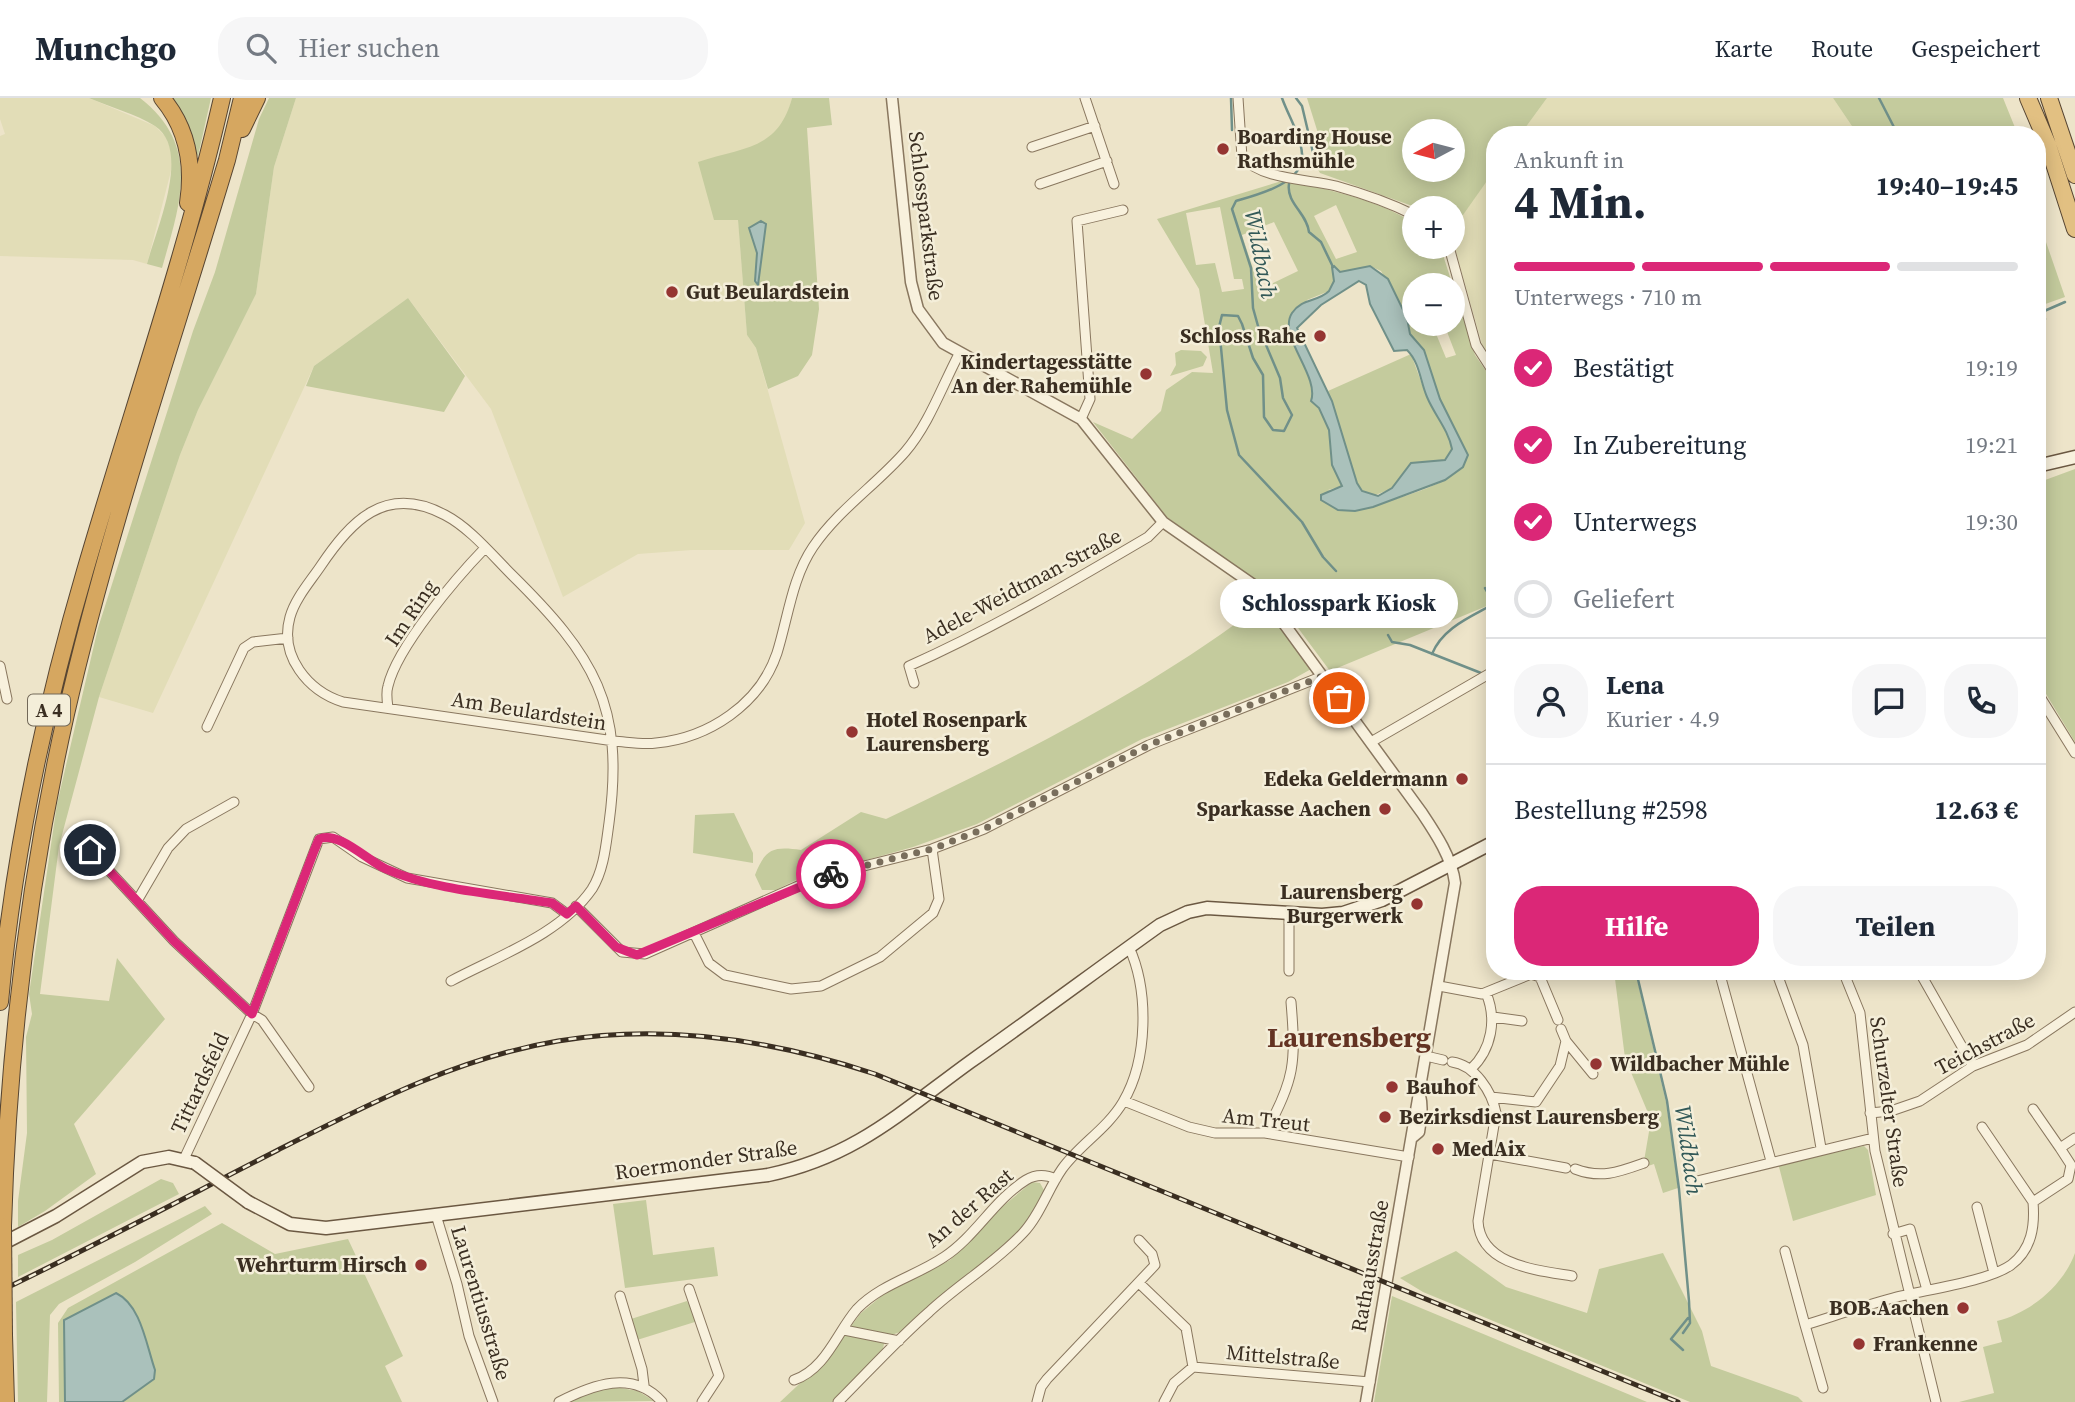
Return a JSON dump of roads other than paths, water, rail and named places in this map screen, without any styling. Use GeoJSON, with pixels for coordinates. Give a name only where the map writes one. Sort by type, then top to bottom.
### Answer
{"type":"FeatureCollection","features":[{"type":"Feature","properties":{"kind":"highway"},"geometry":{"type":"LineString","coordinates":[[162,98],[180,124],[191,164],[180,259]]}},
{"type":"Feature","properties":{"kind":"highway","name":"A 4"},"geometry":{"type":"LineString","coordinates":[[0,1002],[19,863],[49,710],[84,573],[180,259],[222,98]]}},
{"type":"Feature","properties":{"kind":"highway","name":"A 4"},"geometry":{"type":"LineString","coordinates":[[6,1402],[3,1226],[9,1089],[36,868],[52,782],[100,584],[227,160],[242,98]]}},
{"type":"Feature","properties":{"kind":"highway"},"geometry":{"type":"LineString","coordinates":[[227,160],[257,98]]}},
{"type":"Feature","properties":{"kind":"highway"},"geometry":{"type":"LineString","coordinates":[[2028,98],[2040,126]]}},
{"type":"Feature","properties":{"kind":"highway"},"geometry":{"type":"LineString","coordinates":[[2049,98],[2075,175]]}},
{"type":"Feature","properties":{"kind":"highway"},"geometry":{"type":"LineString","coordinates":[[2046,140],[2075,229]]}},
{"type":"Feature","properties":{"kind":"main road"},"geometry":{"type":"LineString","coordinates":[[2046,464],[2075,457]]}},
{"type":"Feature","properties":{"kind":"main road","name":"Roermonder Straße"},"geometry":{"type":"LineString","coordinates":[[189,1161],[248,1202],[289,1224],[309,1227],[436,1215],[768,1175],[819,1161],[855,1145],[1160,925],[1188,912],[1207,908],[1322,915],[1360,908],[1486,846]]}},
{"type":"Feature","properties":{"kind":"main road"},"geometry":{"type":"LineString","coordinates":[[0,1245],[56,1216],[142,1162],[169,1157],[189,1161]]}},
{"type":"Feature","properties":{"kind":"street","name":"Schlossparkstraße"},"geometry":{"type":"LineString","coordinates":[[892,98],[915,300],[934,333],[959,354],[1081,419],[1163,522],[1258,588],[1435,833],[1450,864]]}},
{"type":"Feature","properties":{"kind":"street"},"geometry":{"type":"LineString","coordinates":[[1085,98],[1114,184]]}},
{"type":"Feature","properties":{"kind":"street"},"geometry":{"type":"LineString","coordinates":[[1238,98],[1242,157],[1264,171],[1338,187],[1402,211]]}},
{"type":"Feature","properties":{"kind":"street"},"geometry":{"type":"LineString","coordinates":[[1032,147],[1095,126]]}},
{"type":"Feature","properties":{"kind":"street"},"geometry":{"type":"LineString","coordinates":[[1040,184],[1107,161]]}},
{"type":"Feature","properties":{"kind":"street"},"geometry":{"type":"LineString","coordinates":[[1081,419],[1090,400],[1077,221],[1123,210]]}},
{"type":"Feature","properties":{"kind":"street"},"geometry":{"type":"LineString","coordinates":[[1452,259],[1476,345],[1486,361]]}},
{"type":"Feature","properties":{"kind":"street"},"geometry":{"type":"LineString","coordinates":[[451,981],[554,926],[576,906],[596,882],[606,849],[614,777],[614,741],[655,744],[680,739],[720,723],[749,700],[771,669],[800,574],[812,548],[836,519],[907,450],[959,354]]}},
{"type":"Feature","properties":{"kind":"street","name":"Am Beulardstein"},"geometry":{"type":"LineString","coordinates":[[398,505],[418,505],[446,515],[485,548],[565,629],[589,666],[605,705],[614,741],[343,702],[320,693],[297,669],[288,638],[289,619],[294,605],[351,524],[375,511],[398,505]]}},
{"type":"Feature","properties":{"kind":"street","name":"Adele-Weidtman-Straße"},"geometry":{"type":"LineString","coordinates":[[914,683],[909,666],[1022,610],[1148,537],[1163,522]]}},
{"type":"Feature","properties":{"kind":"street","name":"Im Ring"},"geometry":{"type":"LineString","coordinates":[[388,708],[387,687],[398,661],[447,588],[485,548]]}},
{"type":"Feature","properties":{"kind":"street"},"geometry":{"type":"LineString","coordinates":[[207,727],[248,644],[288,638]]}},
{"type":"Feature","properties":{"kind":"street"},"geometry":{"type":"LineString","coordinates":[[0,666],[7,699]]}},
{"type":"Feature","properties":{"kind":"street"},"geometry":{"type":"LineString","coordinates":[[576,906],[616,947],[630,955],[645,954],[798,886],[867,864],[932,849],[988,827],[1149,745],[1323,676]]}},
{"type":"Feature","properties":{"kind":"street"},"geometry":{"type":"LineString","coordinates":[[1371,742],[1486,676]]}},
{"type":"Feature","properties":{"kind":"street"},"geometry":{"type":"LineString","coordinates":[[2046,710],[2075,753]]}},
{"type":"Feature","properties":{"kind":"street"},"geometry":{"type":"LineString","coordinates":[[137,901],[169,848],[186,829],[233,802]]}},
{"type":"Feature","properties":{"kind":"street","name":"Tittardsfeld"},"geometry":{"type":"LineString","coordinates":[[189,1161],[252,1014],[319,839],[325,836],[333,837],[362,857],[407,877],[552,903],[567,914]]}},
{"type":"Feature","properties":{"kind":"street"},"geometry":{"type":"LineString","coordinates":[[694,933],[709,963],[716,971],[725,975],[800,990],[821,986],[880,957],[933,913],[939,899],[932,849]]}},
{"type":"Feature","properties":{"kind":"street"},"geometry":{"type":"LineString","coordinates":[[90,850],[174,941],[252,1014],[262,1020],[281,1043],[309,1087]]}},
{"type":"Feature","properties":{"kind":"street","name":"Rathausstraße"},"geometry":{"type":"LineString","coordinates":[[1366,1402],[1409,1157],[1413,1137],[1419,1132],[1421,1120],[1423,1107],[1420,1095],[1455,883],[1450,864]]}},
{"type":"Feature","properties":{"kind":"street"},"geometry":{"type":"LineString","coordinates":[[1289,913],[1289,971]]}},
{"type":"Feature","properties":{"kind":"street"},"geometry":{"type":"LineString","coordinates":[[838,1402],[899,1341],[1025,1231],[1056,1179],[1124,1101],[1142,1047],[1144,1030],[1135,959],[1129,947]]}},
{"type":"Feature","properties":{"kind":"street"},"geometry":{"type":"LineString","coordinates":[[1439,986],[1486,993],[1517,980]]}},
{"type":"Feature","properties":{"kind":"street"},"geometry":{"type":"LineString","coordinates":[[1541,980],[1566,1041],[1593,1074]]}},
{"type":"Feature","properties":{"kind":"street"},"geometry":{"type":"LineString","coordinates":[[1721,980],[1771,1161]]}},
{"type":"Feature","properties":{"kind":"street"},"geometry":{"type":"LineString","coordinates":[[1779,980],[1803,1045],[1821,1148]]}},
{"type":"Feature","properties":{"kind":"street","name":"Schurzelter Straße"},"geometry":{"type":"LineString","coordinates":[[1847,980],[1860,1013],[1873,1138],[1893,1234],[1936,1402]]}},
{"type":"Feature","properties":{"kind":"street"},"geometry":{"type":"LineString","coordinates":[[1924,980],[1973,1066]]}},
{"type":"Feature","properties":{"kind":"street"},"geometry":{"type":"LineString","coordinates":[[1471,1069],[1487,1049],[1493,1017],[1486,993]]}},
{"type":"Feature","properties":{"kind":"street"},"geometry":{"type":"LineString","coordinates":[[1265,1133],[1281,1104],[1292,1074],[1291,1002]]}},
{"type":"Feature","properties":{"kind":"street","name":"Teichstraße"},"geometry":{"type":"LineString","coordinates":[[1870,1113],[1891,1111],[1920,1101],[1973,1066],[2027,1045],[2075,1012]]}},
{"type":"Feature","properties":{"kind":"street"},"geometry":{"type":"LineString","coordinates":[[1493,1017],[1522,1021]]}},
{"type":"Feature","properties":{"kind":"street"},"geometry":{"type":"LineString","coordinates":[[1491,1097],[1536,1101],[1560,1066],[1566,1041]]}},
{"type":"Feature","properties":{"kind":"street"},"geometry":{"type":"LineString","coordinates":[[1426,1056],[1471,1069],[1491,1097],[1496,1122],[1478,1221],[1479,1235],[1486,1246],[1498,1257],[1540,1270],[1572,1276]]}},
{"type":"Feature","properties":{"kind":"street","name":"Am Treut"},"geometry":{"type":"LineString","coordinates":[[1124,1101],[1189,1127],[1216,1133],[1265,1133],[1409,1157]]}},
{"type":"Feature","properties":{"kind":"street"},"geometry":{"type":"LineString","coordinates":[[2033,1109],[2071,1165],[2068,1179],[2033,1202]]}},
{"type":"Feature","properties":{"kind":"street"},"geometry":{"type":"LineString","coordinates":[[1805,1325],[1994,1273],[2011,1265],[2025,1250],[2034,1222],[2033,1202],[1982,1127]]}},
{"type":"Feature","properties":{"kind":"street"},"geometry":{"type":"LineString","coordinates":[[1693,1182],[1821,1148],[1873,1138]]}},
{"type":"Feature","properties":{"kind":"street"},"geometry":{"type":"LineString","coordinates":[[2060,1148],[2075,1138]]}},
{"type":"Feature","properties":{"kind":"street"},"geometry":{"type":"LineString","coordinates":[[1490,1154],[1590,1175],[1612,1175],[1644,1163]]}},
{"type":"Feature","properties":{"kind":"street","name":"An der Rast"},"geometry":{"type":"LineString","coordinates":[[794,1380],[802,1378],[827,1354],[857,1310],[883,1289],[946,1257],[1010,1192],[1027,1179],[1047,1175],[1056,1179]]}},
{"type":"Feature","properties":{"kind":"street"},"geometry":{"type":"LineString","coordinates":[[1976,1207],[1994,1273]]}},
{"type":"Feature","properties":{"kind":"street","name":"Laurentiusstraße"},"geometry":{"type":"LineString","coordinates":[[436,1215],[469,1336],[493,1402]]}},
{"type":"Feature","properties":{"kind":"street"},"geometry":{"type":"LineString","coordinates":[[1893,1234],[1910,1229],[1927,1290]]}},
{"type":"Feature","properties":{"kind":"street"},"geometry":{"type":"LineString","coordinates":[[1037,1402],[1041,1387],[1047,1379],[1155,1265],[1155,1259],[1139,1240]]}},
{"type":"Feature","properties":{"kind":"street"},"geometry":{"type":"LineString","coordinates":[[1785,1251],[1823,1388]]}},
{"type":"Feature","properties":{"kind":"street"},"geometry":{"type":"LineString","coordinates":[[1139,1283],[1186,1328],[1189,1336],[1193,1367],[1174,1383],[1164,1402]]}},
{"type":"Feature","properties":{"kind":"street"},"geometry":{"type":"LineString","coordinates":[[689,1289],[719,1376],[702,1402]]}},
{"type":"Feature","properties":{"kind":"street"},"geometry":{"type":"LineString","coordinates":[[620,1296],[642,1369],[643,1385]]}},
{"type":"Feature","properties":{"kind":"street"},"geometry":{"type":"LineString","coordinates":[[844,1330],[899,1341]]}},
{"type":"Feature","properties":{"kind":"street","name":"Mittelstraße"},"geometry":{"type":"LineString","coordinates":[[1193,1367],[1370,1382]]}},
{"type":"Feature","properties":{"kind":"street"},"geometry":{"type":"LineString","coordinates":[[559,1402],[603,1383],[643,1385],[662,1402]]}},
{"type":"Feature","properties":{"kind":"water"},"geometry":{"type":"Polygon","coordinates":[[[761,221],[766,224],[758,285],[755,281],[757,253],[749,228],[761,221]]]}},
{"type":"Feature","properties":{"kind":"water"},"geometry":{"type":"Polygon","coordinates":[[[1334,266],[1340,272],[1370,266],[1388,279],[1402,308],[1402,336],[1412,336],[1424,350],[1440,399],[1468,455],[1463,467],[1445,480],[1355,511],[1338,510],[1321,500],[1321,495],[1342,486],[1332,465],[1329,430],[1319,408],[1311,401],[1310,380],[1290,333],[1289,322],[1296,308],[1329,291],[1334,281],[1334,266]],[[1359,281],[1321,305],[1297,328],[1332,401],[1357,483],[1362,491],[1378,496],[1392,488],[1411,463],[1445,460],[1452,449],[1448,435],[1427,397],[1415,361],[1407,350],[1394,351],[1370,304],[1366,285],[1359,281]]]}},
{"type":"Feature","properties":{"kind":"water"},"geometry":{"type":"Polygon","coordinates":[[[116,1293],[131,1306],[137,1316],[155,1370],[154,1379],[122,1402],[65,1402],[64,1320],[116,1293]]]}},
{"type":"Feature","properties":{"kind":"waterway"},"geometry":{"type":"LineString","coordinates":[[1231,98],[1232,130]]}},
{"type":"Feature","properties":{"kind":"waterway","name":"Wildbach"},"geometry":{"type":"LineString","coordinates":[[1282,98],[1299,140],[1301,164],[1288,180],[1267,191],[1236,201],[1232,209],[1251,268],[1253,308],[1258,326],[1280,378],[1283,398],[1292,415],[1284,431],[1273,430],[1264,417],[1263,375],[1253,358],[1242,324],[1238,316],[1222,315],[1219,327],[1227,410],[1239,455],[1302,522],[1323,557],[1336,571]]}},
{"type":"Feature","properties":{"kind":"waterway"},"geometry":{"type":"LineString","coordinates":[[1296,98],[1302,106],[1315,161]]}},
{"type":"Feature","properties":{"kind":"waterway"},"geometry":{"type":"LineString","coordinates":[[1879,98],[1893,126]]}},
{"type":"Feature","properties":{"kind":"waterway"},"geometry":{"type":"LineString","coordinates":[[1289,184],[1293,203],[1305,219],[1309,232],[1321,242],[1333,267]]}},
{"type":"Feature","properties":{"kind":"waterway"},"geometry":{"type":"LineString","coordinates":[[2046,310],[2065,302]]}},
{"type":"Feature","properties":{"kind":"waterway"},"geometry":{"type":"LineString","coordinates":[[1432,654],[1436,645],[1449,631],[1486,608]]}},
{"type":"Feature","properties":{"kind":"waterway","name":"Wildbach"},"geometry":{"type":"LineString","coordinates":[[1388,635],[1392,642],[1410,645],[1481,673]]}},
{"type":"Feature","properties":{"kind":"waterway","name":"Wildbach"},"geometry":{"type":"LineString","coordinates":[[1638,980],[1667,1101],[1679,1189],[1690,1323],[1683,1333]]}},
{"type":"Feature","properties":{"kind":"waterway"},"geometry":{"type":"LineString","coordinates":[[1683,1350],[1671,1339],[1688,1318]]}},
{"type":"Feature","properties":{"kind":"railway"},"geometry":{"type":"LineString","coordinates":[[0,1291],[346,1116],[449,1071],[484,1059],[558,1041],[598,1036],[678,1035],[758,1044],[875,1074],[1678,1402]]}},
{"type":"Feature","properties":{"kind":"place","name":"Boarding House Rathsmühle"},"geometry":{"type":"Point","coordinates":[1223,149]}},
{"type":"Feature","properties":{"kind":"place","name":"Gut Beulardstein"},"geometry":{"type":"Point","coordinates":[672,292]}},
{"type":"Feature","properties":{"kind":"place","name":"Schloss Rahe"},"geometry":{"type":"Point","coordinates":[1320,336]}},
{"type":"Feature","properties":{"kind":"place","name":"Kindertagesstätte An der Rahemühle"},"geometry":{"type":"Point","coordinates":[1146,374]}},
{"type":"Feature","properties":{"kind":"place","name":"Schlosspark Kiosk"},"geometry":{"type":"Point","coordinates":[1339,698]}},
{"type":"Feature","properties":{"kind":"place","name":"Hotel Rosenpark Laurensberg"},"geometry":{"type":"Point","coordinates":[852,732]}},
{"type":"Feature","properties":{"kind":"place","name":"Edeka Geldermann"},"geometry":{"type":"Point","coordinates":[1462,779]}},
{"type":"Feature","properties":{"kind":"place","name":"Sparkasse Aachen"},"geometry":{"type":"Point","coordinates":[1385,809]}},
{"type":"Feature","properties":{"kind":"place","name":"Laurensberg Burgerwerk"},"geometry":{"type":"Point","coordinates":[1417,904]}},
{"type":"Feature","properties":{"kind":"place","name":"Wildbacher Mühle"},"geometry":{"type":"Point","coordinates":[1596,1064]}},
{"type":"Feature","properties":{"kind":"place","name":"Bauhof"},"geometry":{"type":"Point","coordinates":[1392,1087]}},
{"type":"Feature","properties":{"kind":"place","name":"Bezirksdienst Laurensberg"},"geometry":{"type":"Point","coordinates":[1385,1117]}},
{"type":"Feature","properties":{"kind":"place","name":"MedAix"},"geometry":{"type":"Point","coordinates":[1438,1149]}},
{"type":"Feature","properties":{"kind":"place","name":"Wehrturm Hirsch"},"geometry":{"type":"Point","coordinates":[421,1265]}},
{"type":"Feature","properties":{"kind":"place","name":"BOB.Aachen"},"geometry":{"type":"Point","coordinates":[1963,1308]}},
{"type":"Feature","properties":{"kind":"place","name":"Frankenne"},"geometry":{"type":"Point","coordinates":[1859,1344]}},
{"type":"Feature","properties":{"kind":"district","name":"Laurensberg"},"geometry":{"type":"Point","coordinates":[1349,1037]}}]}
